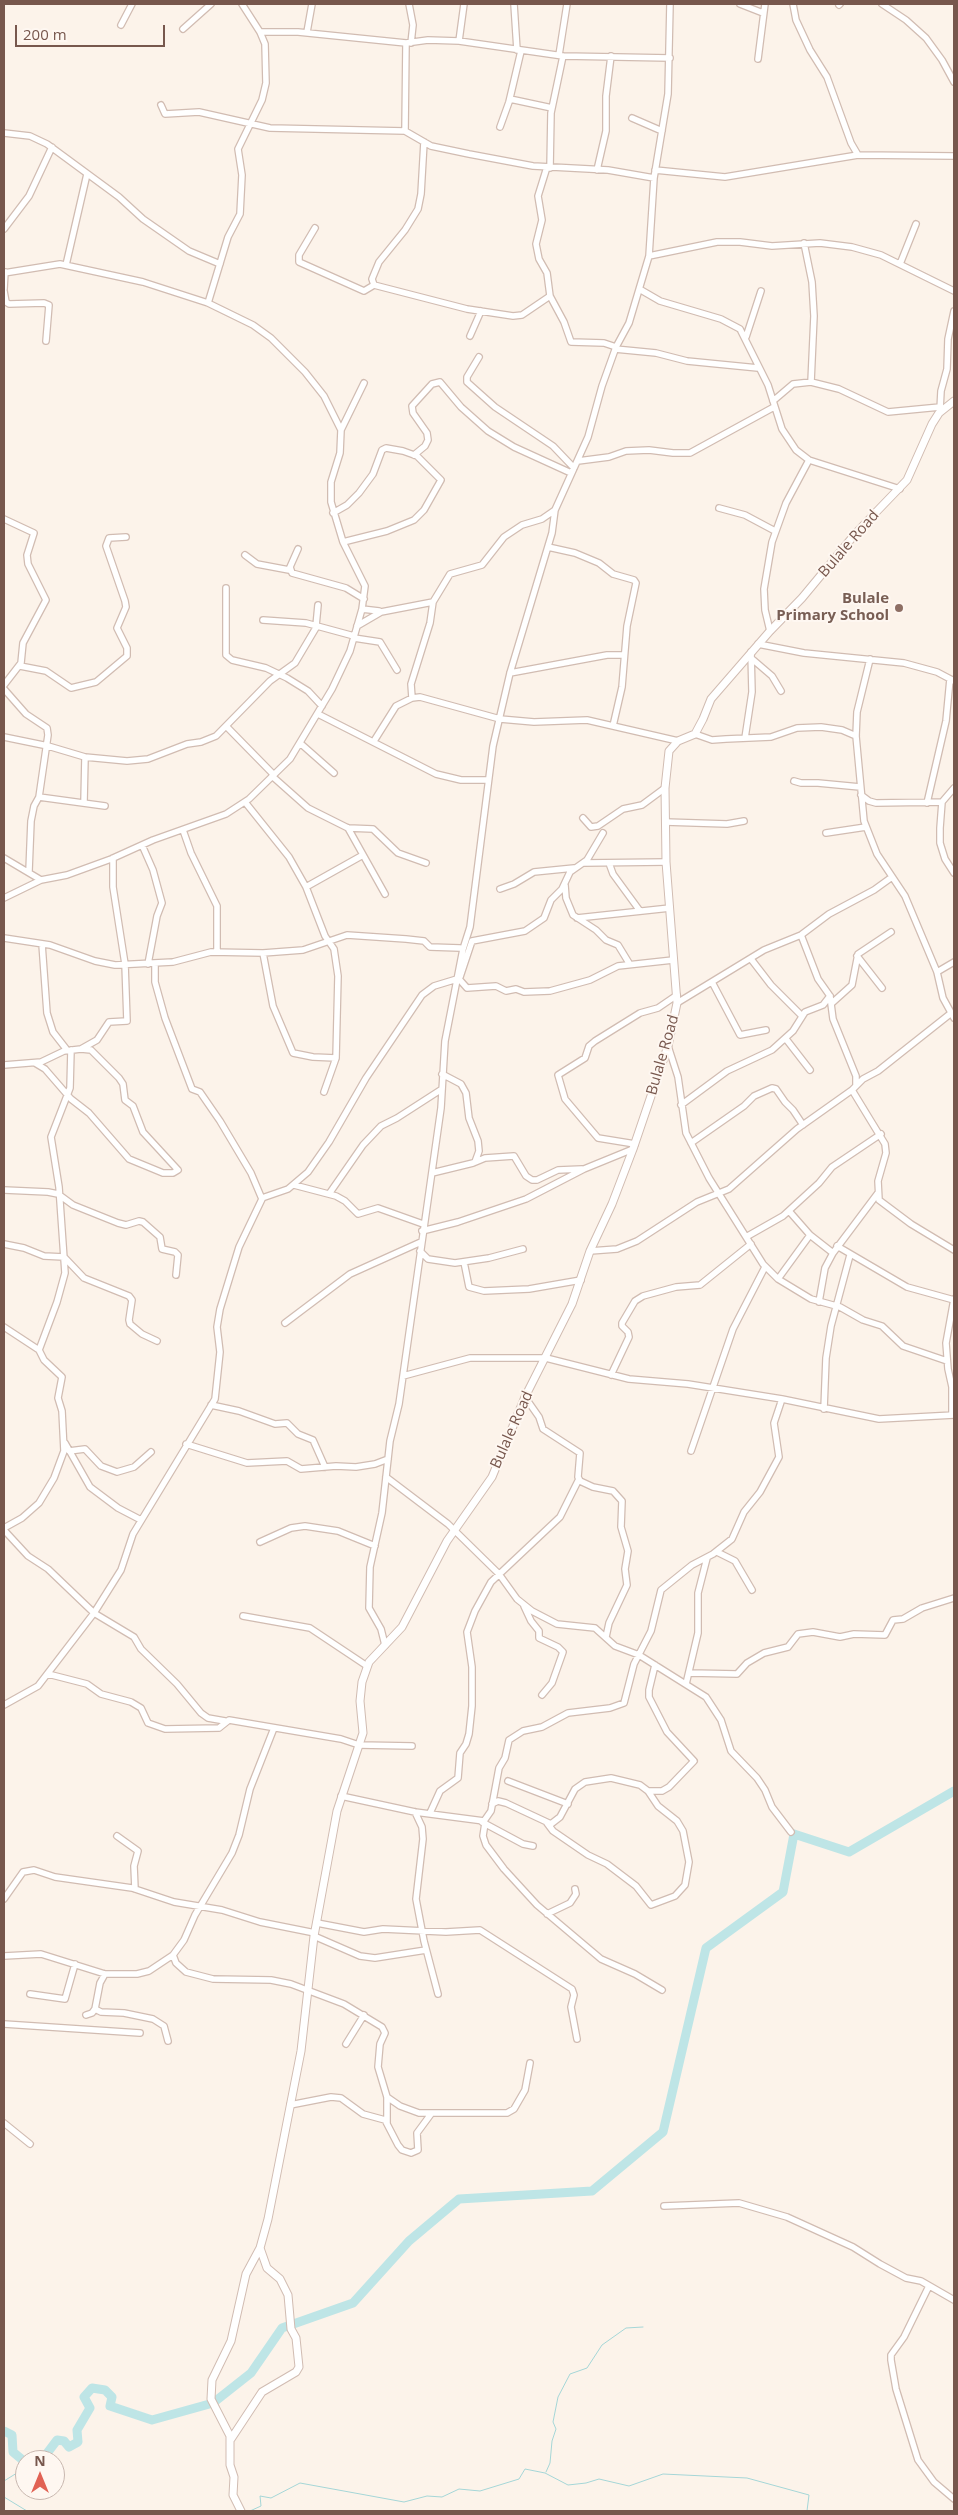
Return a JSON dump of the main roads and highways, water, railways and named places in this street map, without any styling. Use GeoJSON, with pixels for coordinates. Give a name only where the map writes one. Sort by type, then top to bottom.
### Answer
{"type":"FeatureCollection","features":[{"type":"Feature","properties":{"kind":"waterway"},"geometry":{"type":"LineString","coordinates":[[50,2450],[57,2440],[64,2441],[69,2447],[78,2442],[77,2430],[90,2408],[84,2397],[92,2388],[105,2390],[112,2397],[110,2406],[152,2420],[213,2403],[251,2373],[282,2328],[353,2303],[409,2241],[459,2199],[592,2191],[663,2132],[706,1948],[783,1892],[794,1834],[849,1852],[954,1791]]}},
{"type":"Feature","properties":{"kind":"waterway"},"geometry":{"type":"LineString","coordinates":[[546,2472],[550,2463],[552,2441],[556,2429],[553,2422],[558,2397],[570,2374],[587,2368],[602,2345],[626,2328],[643,2327]]}},
{"type":"Feature","properties":{"kind":"waterway"},"geometry":{"type":"LineString","coordinates":[[4,2431],[12,2435],[13,2452],[15,2454]]}},
{"type":"Feature","properties":{"kind":"waterway"},"geometry":{"type":"LineString","coordinates":[[250,2511],[261,2506],[260,2496],[271,2498],[300,2483],[404,2502],[427,2496],[442,2497],[459,2489],[480,2491],[519,2479],[525,2469],[545,2473],[568,2485],[599,2479],[629,2486],[663,2474],[747,2478],[809,2495],[807,2511]]}},
{"type":"Feature","properties":{"kind":"waterway"},"geometry":{"type":"LineString","coordinates":[[4,2481],[15,2474]]}},
{"type":"Feature","properties":{"kind":"waterway"},"geometry":{"type":"LineString","coordinates":[[4,2497],[27,2511]]}},
{"type":"Feature","properties":{"kind":"place","name":"Bulale Primary School"},"geometry":{"type":"Point","coordinates":[899,608]}}]}
